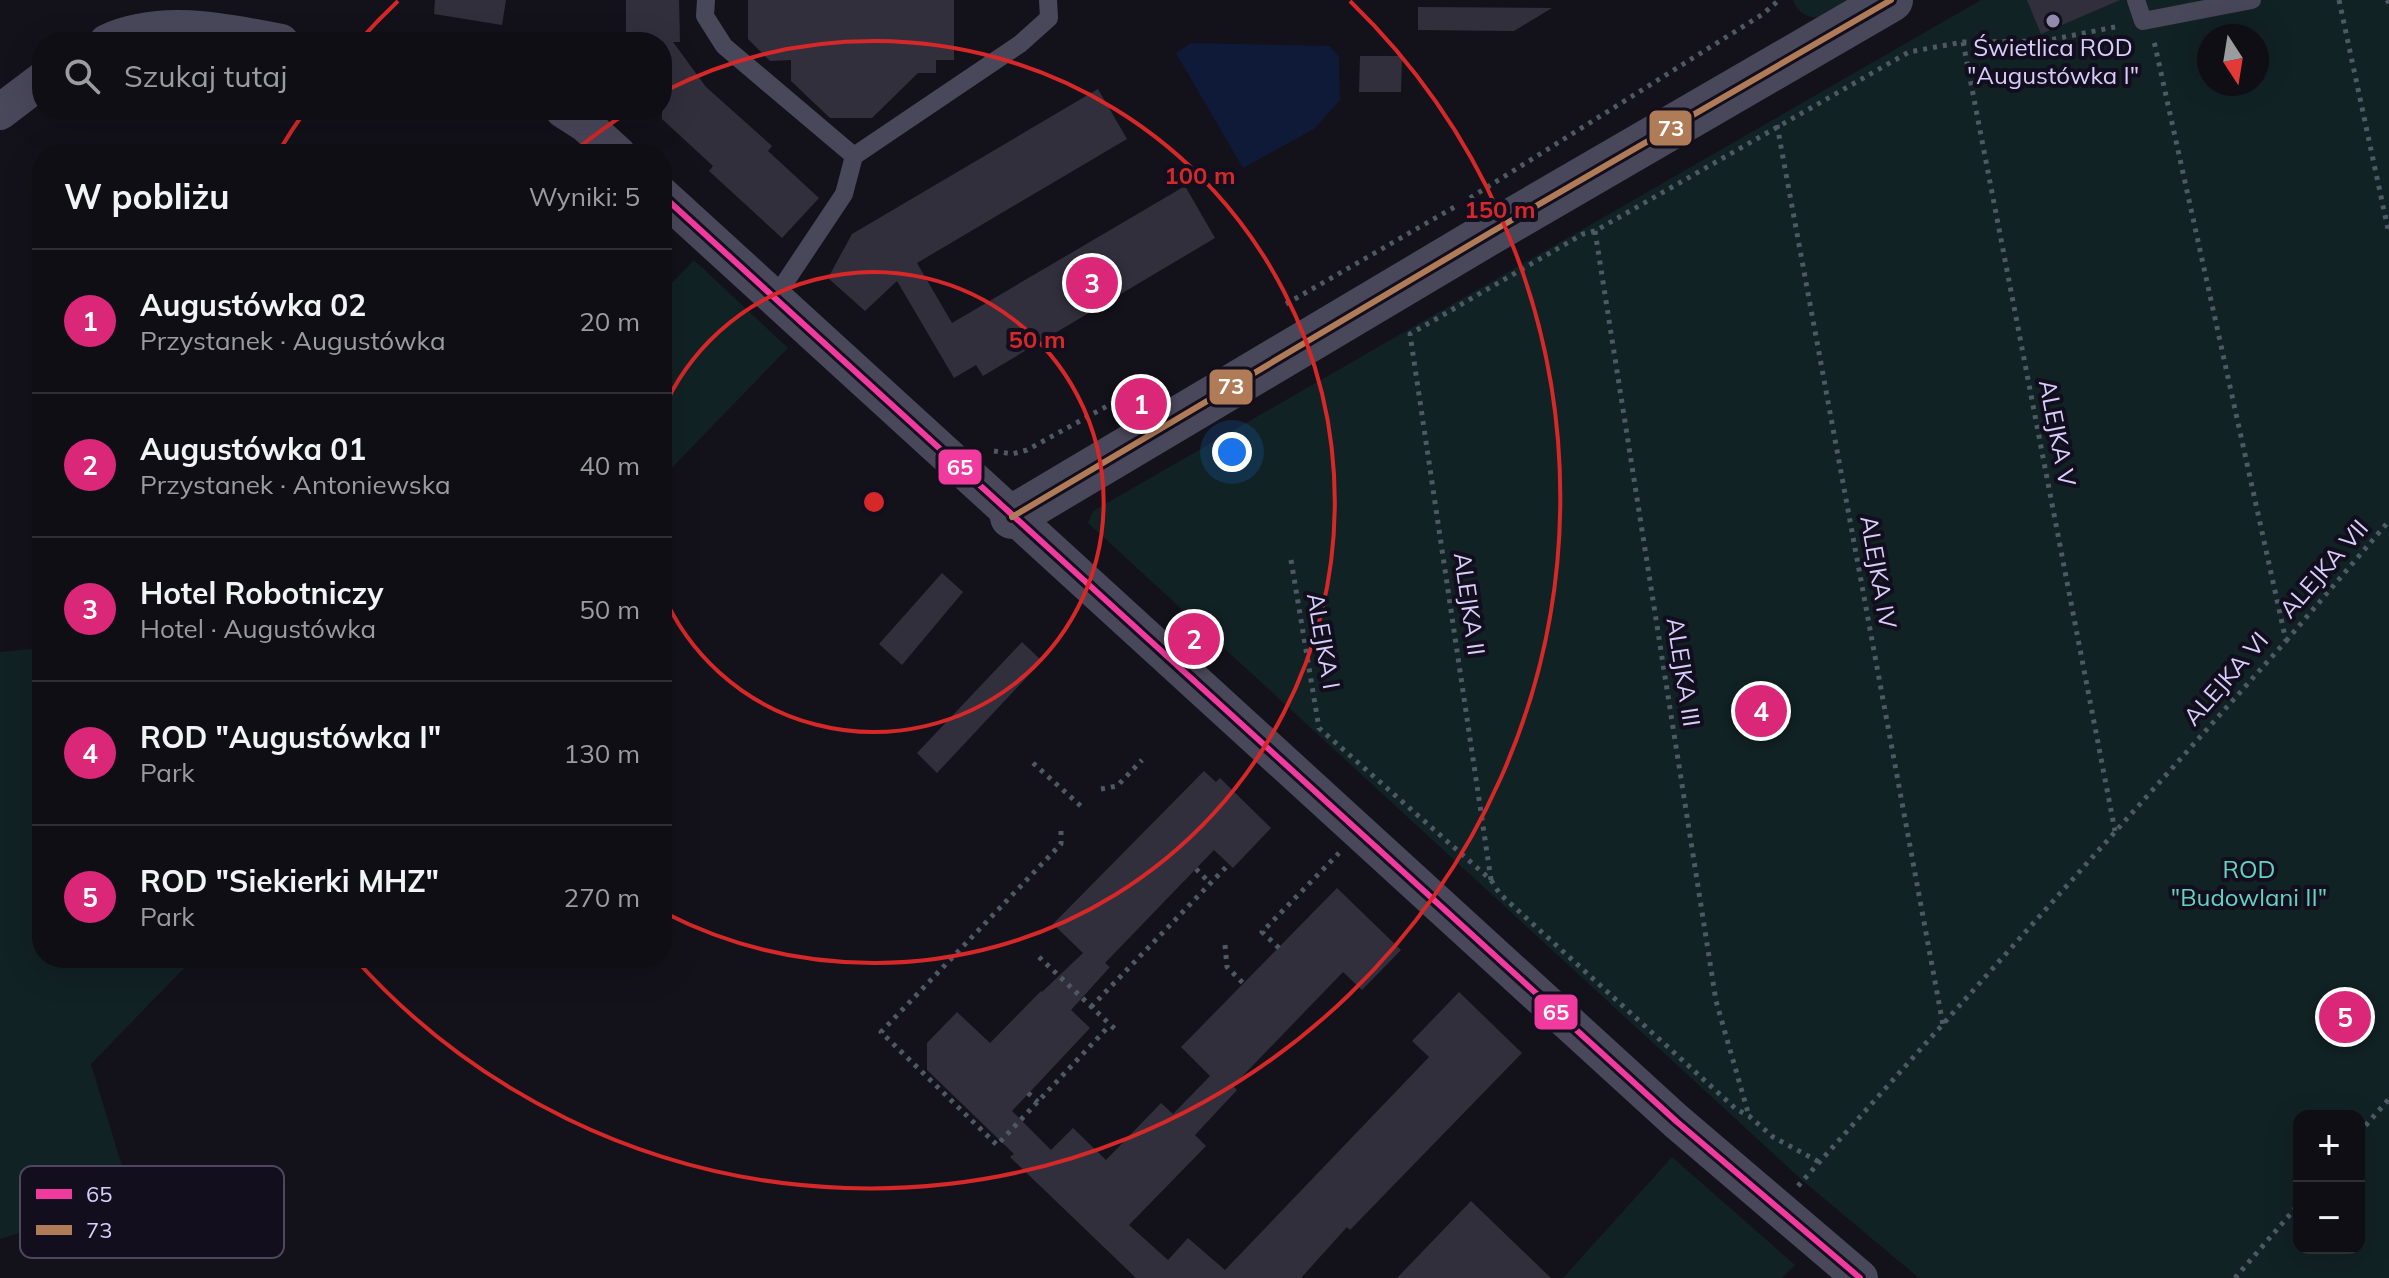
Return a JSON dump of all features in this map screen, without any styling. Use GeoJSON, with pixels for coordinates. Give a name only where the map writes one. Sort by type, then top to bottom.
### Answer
{"type":"FeatureCollection","features":[{"type":"Feature","properties":{"kind":"street"},"geometry":{"type":"LineString","coordinates":[[1012,517],[1493,231],[1891,0]]}},
{"type":"Feature","properties":{"kind":"street"},"geometry":{"type":"LineString","coordinates":[[138,32],[170,28],[217,32]]}},
{"type":"Feature","properties":{"kind":"street"},"geometry":{"type":"LineString","coordinates":[[0,112],[32,88]]}},
{"type":"Feature","properties":{"kind":"street"},"geometry":{"type":"LineString","coordinates":[[578,120],[606,144]]}},
{"type":"Feature","properties":{"kind":"street"},"geometry":{"type":"LineString","coordinates":[[672,204],[1676,1121],[1860,1278]]}},
{"type":"Feature","properties":{"kind":"lane"},"geometry":{"type":"LineString","coordinates":[[706,0],[705,16],[724,46],[854,156]]}},
{"type":"Feature","properties":{"kind":"lane"},"geometry":{"type":"LineString","coordinates":[[774,299],[844,194],[854,156],[1020,44],[1049,18],[1048,0]]}},
{"type":"Feature","properties":{"kind":"lane"},"geometry":{"type":"LineString","coordinates":[[2136,0],[2143,21],[2252,0]]}},
{"type":"Feature","properties":{"kind":"path"},"geometry":{"type":"LineString","coordinates":[[1286,304],[1472,196],[1763,14],[1779,0]]}},
{"type":"Feature","properties":{"kind":"path"},"geometry":{"type":"LineString","coordinates":[[2339,0],[2389,234]]}},
{"type":"Feature","properties":{"kind":"path"},"geometry":{"type":"LineString","coordinates":[[1595,231],[1909,52],[1963,42],[2044,41],[2143,21]]}},
{"type":"Feature","properties":{"kind":"path","name":"ALEJKA VI"},"geometry":{"type":"LineString","coordinates":[[1803,1181],[2286,641],[2162,72],[2153,36],[2143,21]]}},
{"type":"Feature","properties":{"kind":"path","name":"ALEJKA V"},"geometry":{"type":"LineString","coordinates":[[1963,42],[2116,832]]}},
{"type":"Feature","properties":{"kind":"path","name":"ALEJKA IV"},"geometry":{"type":"LineString","coordinates":[[1777,125],[1943,1025]]}},
{"type":"Feature","properties":{"kind":"path","name":"ALEJKA II"},"geometry":{"type":"LineString","coordinates":[[1491,880],[1410,334],[1583,234],[1595,231]]}},
{"type":"Feature","properties":{"kind":"path","name":"ALEJKA III"},"geometry":{"type":"LineString","coordinates":[[1595,231],[1716,1001],[1749,1116]]}},
{"type":"Feature","properties":{"kind":"path"},"geometry":{"type":"LineString","coordinates":[[986,449],[1012,454],[1027,450],[1129,394]]}},
{"type":"Feature","properties":{"kind":"path","name":"ALEJKA VII"},"geometry":{"type":"LineString","coordinates":[[2286,641],[2389,521]]}},
{"type":"Feature","properties":{"kind":"path","name":"ALEJKA I"},"geometry":{"type":"LineString","coordinates":[[1291,560],[1319,728],[1491,880]]}},
{"type":"Feature","properties":{"kind":"path"},"geometry":{"type":"LineString","coordinates":[[1101,789],[1117,786],[1142,760]]}},
{"type":"Feature","properties":{"kind":"path"},"geometry":{"type":"LineString","coordinates":[[1033,763],[1083,808]]}},
{"type":"Feature","properties":{"kind":"path"},"geometry":{"type":"LineString","coordinates":[[1061,831],[1061,844],[881,1032],[997,1145],[1110,1025]]}},
{"type":"Feature","properties":{"kind":"path"},"geometry":{"type":"LineString","coordinates":[[1279,948],[1262,932],[1335,857],[1361,835]]}},
{"type":"Feature","properties":{"kind":"path"},"geometry":{"type":"LineString","coordinates":[[1091,1007],[1229,864]]}},
{"type":"Feature","properties":{"kind":"path"},"geometry":{"type":"LineString","coordinates":[[1196,869],[1210,883]]}},
{"type":"Feature","properties":{"kind":"path"},"geometry":{"type":"LineString","coordinates":[[1491,880],[1500,894],[1736,1109],[1773,1137],[1821,1163]]}},
{"type":"Feature","properties":{"kind":"path"},"geometry":{"type":"LineString","coordinates":[[1225,945],[1227,967],[1244,984]]}},
{"type":"Feature","properties":{"kind":"path"},"geometry":{"type":"LineString","coordinates":[[1039,957],[1118,1032]]}},
{"type":"Feature","properties":{"kind":"path"},"geometry":{"type":"LineString","coordinates":[[1028,1093],[1038,1102]]}},
{"type":"Feature","properties":{"kind":"path"},"geometry":{"type":"LineString","coordinates":[[2365,1127],[2388,1103]]}},
{"type":"Feature","properties":{"kind":"path"},"geometry":{"type":"LineString","coordinates":[[2235,1278],[2293,1211]]}},
{"type":"Feature","properties":{"kind":"green space"},"geometry":{"type":"Polygon","coordinates":[[[1793,0],[1860,0],[1833,13],[1814,17],[1799,10],[1793,0]]]}},
{"type":"Feature","properties":{"kind":"green space","name":"ROD \"Budowlani II\""},"geometry":{"type":"Polygon","coordinates":[[[1981,0],[2389,0],[2389,1278],[1919,1278],[1803,1181],[1088,523],[1093,511],[1981,0]]]}},
{"type":"Feature","properties":{"kind":"green space"},"geometry":{"type":"Polygon","coordinates":[[[694,260],[788,348],[672,468],[672,283],[694,260]]]}},
{"type":"Feature","properties":{"kind":"green space"},"geometry":{"type":"Polygon","coordinates":[[[32,649],[32,968],[184,968],[91,1064],[122,1166],[20,1166],[20,1233],[0,1239],[0,652],[32,649]]]}},
{"type":"Feature","properties":{"kind":"green space"},"geometry":{"type":"Polygon","coordinates":[[[1672,1157],[1795,1265],[1782,1278],[1563,1278],[1672,1157]]]}},
{"type":"Feature","properties":{"kind":"water"},"geometry":{"type":"Polygon","coordinates":[[[1191,43],[1330,46],[1339,57],[1340,100],[1314,129],[1243,168],[1176,53],[1191,43]]]}},
{"type":"Feature","properties":{"kind":"building"},"geometry":{"type":"Polygon","coordinates":[[[435,0],[506,0],[502,25],[434,14],[435,0]]]}},
{"type":"Feature","properties":{"kind":"building"},"geometry":{"type":"Polygon","coordinates":[[[626,0],[679,0],[680,42],[673,42],[706,87],[772,146],[768,151],[819,198],[782,238],[709,171],[713,166],[663,120],[672,120],[672,32],[626,32],[626,0]]]}},
{"type":"Feature","properties":{"kind":"building"},"geometry":{"type":"Polygon","coordinates":[[[748,0],[954,0],[954,60],[936,60],[936,73],[918,73],[872,118],[830,118],[791,81],[791,60],[770,61],[748,39],[748,0]]]}},
{"type":"Feature","properties":{"kind":"building","name":"Świetlica ROD \"Augustówka I\""},"geometry":{"type":"Polygon","coordinates":[[[2027,0],[2120,0],[2041,34],[2027,0]]]}},
{"type":"Feature","properties":{"kind":"building"},"geometry":{"type":"Polygon","coordinates":[[[1418,7],[1552,8],[1514,31],[1418,30],[1418,7]]]}},
{"type":"Feature","properties":{"kind":"building"},"geometry":{"type":"Polygon","coordinates":[[[1360,56],[1402,56],[1401,92],[1359,92],[1360,56]]]}},
{"type":"Feature","properties":{"kind":"building"},"geometry":{"type":"Polygon","coordinates":[[[1098,89],[1127,139],[917,263],[952,323],[1185,186],[1215,238],[983,376],[976,365],[954,378],[897,281],[865,311],[828,278],[852,234],[1098,89]]]}},
{"type":"Feature","properties":{"kind":"building"},"geometry":{"type":"Polygon","coordinates":[[[942,573],[963,592],[902,665],[879,644],[942,573]]]}},
{"type":"Feature","properties":{"kind":"building"},"geometry":{"type":"Polygon","coordinates":[[[1022,642],[1042,661],[937,773],[917,753],[1022,642]]]}},
{"type":"Feature","properties":{"kind":"building"},"geometry":{"type":"Polygon","coordinates":[[[1204,771],[1216,782],[1220,778],[1271,828],[1233,868],[1214,850],[1105,963],[1110,967],[1071,1010],[1090,1028],[1012,1111],[1051,1150],[1073,1128],[1106,1160],[1161,1103],[1173,1114],[1210,1076],[1181,1047],[1337,888],[1401,950],[1362,990],[1343,972],[1233,1086],[1237,1090],[1195,1135],[1206,1146],[1129,1225],[1168,1260],[1188,1238],[1225,1270],[1429,1057],[1412,1041],[1459,992],[1522,1053],[1350,1230],[1347,1227],[1301,1278],[1136,1278],[1010,1157],[1014,1154],[927,1070],[927,1043],[957,1012],[990,1043],[1083,953],[1053,924],[1204,771]]]}},
{"type":"Feature","properties":{"kind":"building"},"geometry":{"type":"Polygon","coordinates":[[[1471,1201],[1551,1278],[1397,1278],[1471,1201]]]}},
{"type":"Feature","properties":{"kind":"transit line","name":"73"},"geometry":{"type":"LineString","coordinates":[[1012,517],[1493,231],[1891,0]]}},
{"type":"Feature","properties":{"kind":"transit line","name":"65"},"geometry":{"type":"LineString","coordinates":[[672,204],[1676,1121],[1860,1278]]}},
{"type":"Feature","properties":{"kind":"place","name":"Świetlica ROD \"Augustówka I\""},"geometry":{"type":"Point","coordinates":[2053,21]}},
{"type":"Feature","properties":{"kind":"place","name":"Hotel Robotniczy"},"geometry":{"type":"Point","coordinates":[1092,283]}},
{"type":"Feature","properties":{"kind":"place","name":"Augustówka 02"},"geometry":{"type":"Point","coordinates":[1141,404]}},
{"type":"Feature","properties":{"kind":"place","name":"Augustówka 01"},"geometry":{"type":"Point","coordinates":[1194,639]}},
{"type":"Feature","properties":{"kind":"place","name":"ROD \"Augustówka I\""},"geometry":{"type":"Point","coordinates":[1761,711]}},
{"type":"Feature","properties":{"kind":"place","name":"ROD \"Siekierki MHZ\""},"geometry":{"type":"Point","coordinates":[2345,1017]}}]}
